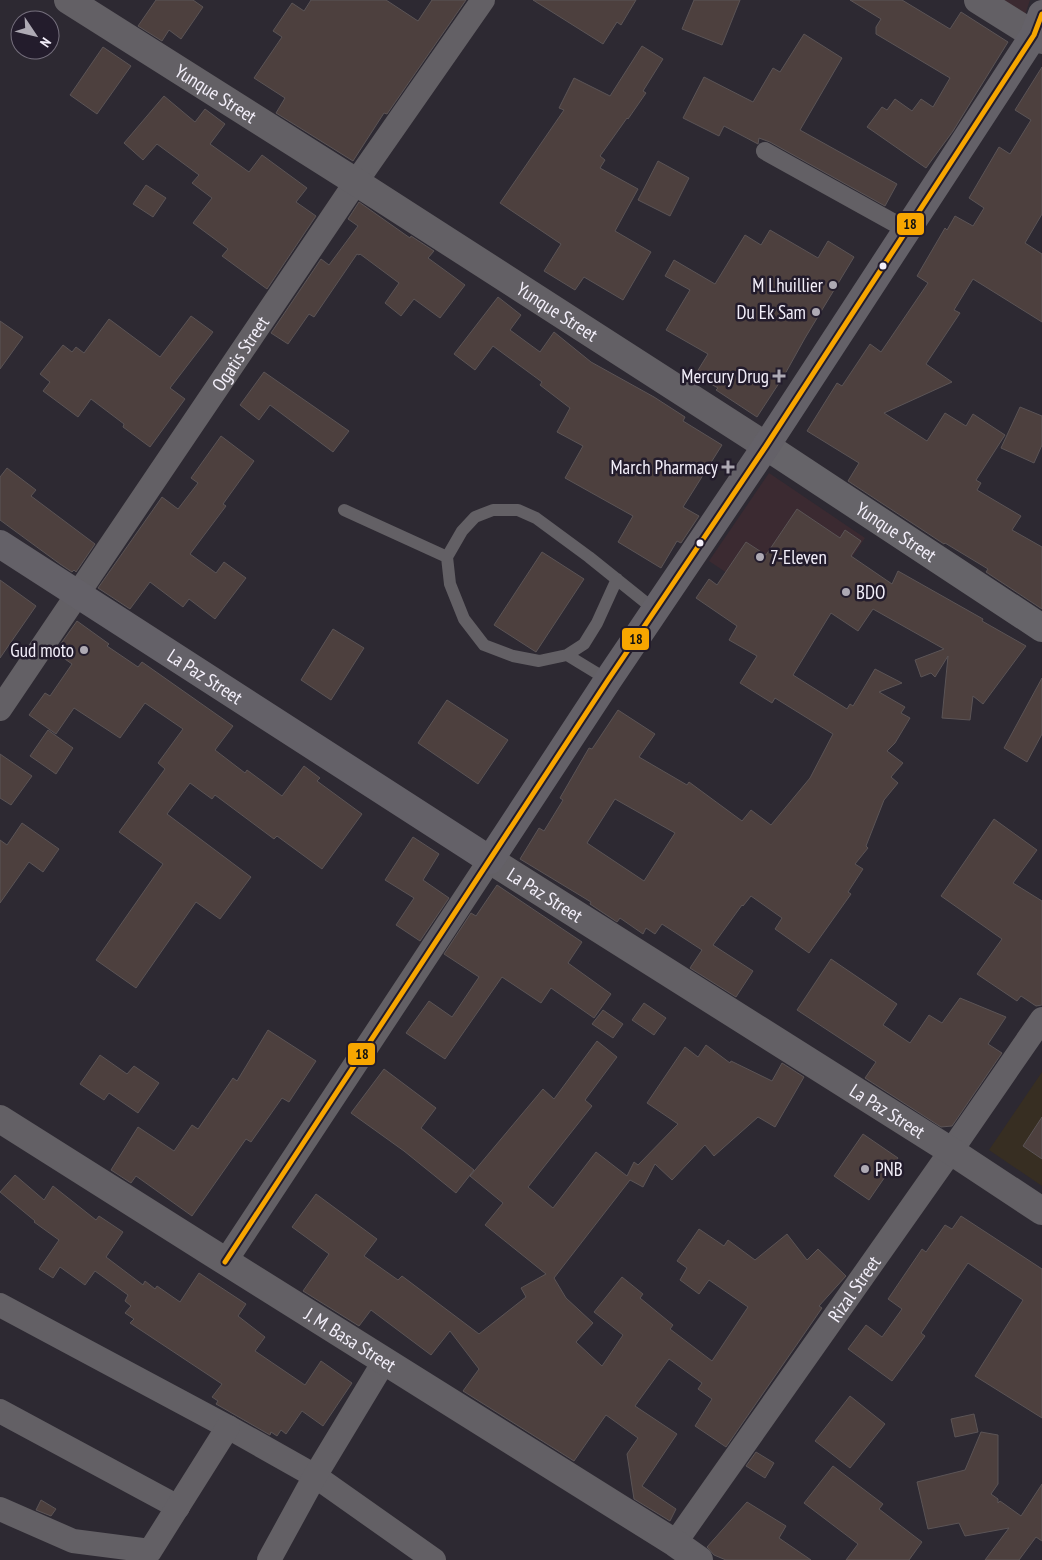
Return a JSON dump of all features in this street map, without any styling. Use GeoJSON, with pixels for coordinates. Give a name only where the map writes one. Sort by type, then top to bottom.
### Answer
{"type":"FeatureCollection","features":[{"type":"Feature","properties":{"kind":"main road"},"geometry":{"type":"LineString","coordinates":[[490,860],[1040,30]]}},
{"type":"Feature","properties":{"kind":"main road","name":"Yunque Street"},"geometry":{"type":"LineString","coordinates":[[766,446],[1042,628]]}},
{"type":"Feature","properties":{"kind":"main road","name":"La Paz Street"},"geometry":{"type":"LineString","coordinates":[[0,544],[490,860]]}},
{"type":"Feature","properties":{"kind":"street","name":"Yunque Street"},"geometry":{"type":"LineString","coordinates":[[68,0],[356,182],[766,446]]}},
{"type":"Feature","properties":{"kind":"street","name":"Ogatis Street"},"geometry":{"type":"LineString","coordinates":[[0,708],[356,182],[483,0]]}},
{"type":"Feature","properties":{"kind":"street"},"geometry":{"type":"LineString","coordinates":[[978,0],[1040,30]]}},
{"type":"Feature","properties":{"kind":"street"},"geometry":{"type":"LineString","coordinates":[[765,151],[907,230]]}},
{"type":"Feature","properties":{"kind":"street"},"geometry":{"type":"LineString","coordinates":[[225,1262],[490,860]]}},
{"type":"Feature","properties":{"kind":"street","name":"La Paz Street"},"geometry":{"type":"LineString","coordinates":[[490,860],[952,1151],[1042,1210]]}},
{"type":"Feature","properties":{"kind":"street","name":"Rizal Street"},"geometry":{"type":"LineString","coordinates":[[675,1552],[1042,1019]]}},
{"type":"Feature","properties":{"kind":"street","name":"J. M. Basa Street"},"geometry":{"type":"LineString","coordinates":[[0,1120],[225,1262],[386,1360],[675,1552],[699,1560]]}},
{"type":"Feature","properties":{"kind":"street"},"geometry":{"type":"LineString","coordinates":[[0,1305],[228,1427],[315,1476],[431,1559]]}},
{"type":"Feature","properties":{"kind":"street"},"geometry":{"type":"LineString","coordinates":[[276,1558],[315,1476],[386,1360]]}},
{"type":"Feature","properties":{"kind":"street"},"geometry":{"type":"LineString","coordinates":[[0,1411],[178,1507]]}},
{"type":"Feature","properties":{"kind":"street"},"geometry":{"type":"LineString","coordinates":[[0,1509],[73,1541],[150,1551],[228,1427]]}},
{"type":"Feature","properties":{"kind":"lane"},"geometry":{"type":"LineString","coordinates":[[344,510],[447,558]]}},
{"type":"Feature","properties":{"kind":"lane"},"geometry":{"type":"LineString","coordinates":[[617,579],[584,644],[567,655],[539,661],[513,656],[484,645],[464,619],[450,584],[447,558],[462,532],[475,517],[493,510],[518,510],[536,518],[617,579],[655,610]]}},
{"type":"Feature","properties":{"kind":"lane"},"geometry":{"type":"LineString","coordinates":[[567,655],[608,680]]}},
{"type":"Feature","properties":{"kind":"shaded area"},"geometry":{"type":"Polygon","coordinates":[[[1000,0],[1030,0],[1025,15],[1000,0]]]}},
{"type":"Feature","properties":{"kind":"shaded area"},"geometry":{"type":"Polygon","coordinates":[[[769,473],[865,538],[806,626],[709,561],[769,473]]]}},
{"type":"Feature","properties":{"kind":"shaded area"},"geometry":{"type":"Polygon","coordinates":[[[1042,1072],[1042,1186],[989,1150],[1042,1072]]]}},
{"type":"Feature","properties":{"kind":"building"},"geometry":{"type":"Polygon","coordinates":[[[156,0],[193,0],[203,7],[181,39],[169,30],[162,41],[138,26],[156,0]]]}},
{"type":"Feature","properties":{"kind":"building"},"geometry":{"type":"Polygon","coordinates":[[[311,0],[386,0],[418,21],[432,0],[466,0],[387,114],[384,113],[353,161],[276,113],[285,98],[254,78],[282,37],[273,31],[292,3],[304,11],[311,0]]]}},
{"type":"Feature","properties":{"kind":"building"},"geometry":{"type":"Polygon","coordinates":[[[533,0],[636,0],[621,25],[617,22],[603,44],[533,0]]]}},
{"type":"Feature","properties":{"kind":"building"},"geometry":{"type":"Polygon","coordinates":[[[694,0],[740,0],[722,45],[682,29],[694,0]]]}},
{"type":"Feature","properties":{"kind":"building"},"geometry":{"type":"Polygon","coordinates":[[[850,0],[902,0],[950,29],[961,12],[1008,42],[953,131],[926,168],[867,127],[882,107],[887,110],[895,99],[912,111],[921,99],[933,107],[950,78],[876,34],[876,27],[881,19],[850,0]]]}},
{"type":"Feature","properties":{"kind":"building"},"geometry":{"type":"Polygon","coordinates":[[[804,34],[842,58],[800,130],[897,184],[885,206],[770,142],[759,138],[758,144],[724,126],[719,136],[683,118],[704,77],[753,102],[773,68],[780,72],[804,34]]]}},
{"type":"Feature","properties":{"kind":"building"},"geometry":{"type":"Polygon","coordinates":[[[642,46],[663,59],[643,91],[646,93],[600,156],[605,160],[600,168],[638,189],[615,231],[651,252],[623,300],[584,277],[575,290],[544,271],[561,244],[500,203],[564,110],[559,108],[574,78],[610,96],[642,46]]]}},
{"type":"Feature","properties":{"kind":"building"},"geometry":{"type":"Polygon","coordinates":[[[103,47],[131,66],[97,114],[70,95],[103,47]]]}},
{"type":"Feature","properties":{"kind":"building"},"geometry":{"type":"Polygon","coordinates":[[[1042,67],[1042,214],[1025,243],[1042,254],[1042,322],[973,279],[954,310],[960,313],[926,364],[952,382],[884,413],[927,441],[945,413],[966,426],[973,414],[1005,435],[976,480],[981,483],[977,490],[1021,516],[1012,530],[1042,547],[1042,609],[986,572],[988,569],[944,544],[848,481],[859,463],[807,431],[837,383],[842,386],[870,344],[881,352],[928,283],[917,276],[945,228],[947,230],[955,216],[973,226],[984,208],[969,198],[999,147],[1010,154],[1031,120],[1015,110],[1042,67]]]}},
{"type":"Feature","properties":{"kind":"building"},"geometry":{"type":"Polygon","coordinates":[[[164,96],[195,122],[205,109],[225,124],[210,144],[249,172],[262,155],[307,188],[296,202],[316,216],[267,289],[222,256],[228,249],[193,223],[212,198],[192,183],[199,175],[157,144],[143,160],[124,143],[164,96]]]}},
{"type":"Feature","properties":{"kind":"building"},"geometry":{"type":"Polygon","coordinates":[[[658,161],[689,178],[670,216],[638,200],[658,161]]]}},
{"type":"Feature","properties":{"kind":"building"},"geometry":{"type":"Polygon","coordinates":[[[146,185],[166,198],[153,217],[133,204],[146,185]]]}},
{"type":"Feature","properties":{"kind":"building"},"geometry":{"type":"Polygon","coordinates":[[[359,202],[410,238],[411,236],[434,251],[428,258],[465,285],[440,318],[414,299],[401,316],[385,303],[399,283],[360,254],[357,254],[314,317],[309,314],[288,344],[271,333],[321,259],[329,265],[358,226],[348,219],[359,202]]]}},
{"type":"Feature","properties":{"kind":"building"},"geometry":{"type":"Polygon","coordinates":[[[770,230],[818,258],[828,241],[854,257],[785,374],[757,417],[716,390],[718,388],[695,375],[708,354],[666,330],[690,290],[665,276],[674,260],[715,284],[745,235],[761,245],[770,230]]]}},
{"type":"Feature","properties":{"kind":"building"},"geometry":{"type":"Polygon","coordinates":[[[498,297],[521,315],[510,330],[540,352],[554,332],[591,362],[654,397],[685,417],[683,421],[722,445],[683,507],[699,516],[681,543],[677,541],[661,568],[618,542],[633,516],[565,478],[583,446],[557,432],[570,408],[540,385],[542,382],[493,346],[475,370],[454,354],[498,297]]]}},
{"type":"Feature","properties":{"kind":"building"},"geometry":{"type":"Polygon","coordinates":[[[191,316],[213,332],[170,388],[185,399],[150,447],[123,427],[124,424],[91,399],[78,417],[43,391],[50,382],[40,374],[63,345],[72,352],[76,347],[84,353],[109,319],[160,357],[191,316]]]}},
{"type":"Feature","properties":{"kind":"building"},"geometry":{"type":"Polygon","coordinates":[[[0,321],[23,337],[0,369],[0,321]]]}},
{"type":"Feature","properties":{"kind":"building"},"geometry":{"type":"Polygon","coordinates":[[[264,372],[349,431],[333,452],[270,405],[259,420],[240,405],[264,372]]]}},
{"type":"Feature","properties":{"kind":"building"},"geometry":{"type":"Polygon","coordinates":[[[1020,407],[1042,416],[1042,445],[1034,463],[1001,448],[1020,407]]]}},
{"type":"Feature","properties":{"kind":"building"},"geometry":{"type":"Polygon","coordinates":[[[221,436],[254,461],[223,504],[226,506],[190,554],[216,573],[224,562],[246,578],[215,619],[189,599],[183,607],[150,582],[130,609],[98,588],[162,497],[178,509],[198,483],[191,478],[221,436]]]}},
{"type":"Feature","properties":{"kind":"building"},"geometry":{"type":"Polygon","coordinates":[[[7,468],[36,490],[31,496],[95,544],[76,572],[74,570],[72,572],[60,564],[0,520],[0,477],[7,468]]]}},
{"type":"Feature","properties":{"kind":"building"},"geometry":{"type":"Polygon","coordinates":[[[797,509],[840,538],[845,530],[861,541],[851,556],[892,584],[898,571],[983,619],[982,621],[1026,646],[983,704],[973,696],[970,720],[942,718],[948,656],[935,677],[931,673],[921,677],[915,660],[944,649],[873,609],[858,631],[831,613],[793,675],[847,709],[850,704],[853,706],[875,669],[902,683],[879,692],[905,707],[901,713],[910,718],[895,743],[887,751],[903,763],[891,777],[898,783],[884,800],[866,846],[868,848],[855,864],[863,869],[848,892],[851,894],[809,953],[775,929],[782,918],[751,896],[742,905],[713,945],[753,971],[736,997],[690,968],[702,950],[662,924],[655,934],[646,928],[643,934],[620,918],[617,922],[590,904],[591,902],[520,859],[539,828],[544,831],[563,800],[560,798],[589,748],[592,749],[618,710],[655,734],[639,757],[687,785],[689,782],[742,821],[751,810],[771,825],[810,778],[833,734],[775,698],[772,703],[740,683],[757,656],[729,640],[737,626],[696,598],[709,579],[717,585],[746,542],[766,555],[797,509]],[[615,799],[587,843],[644,881],[675,833],[615,799]]]}},
{"type":"Feature","properties":{"kind":"building"},"geometry":{"type":"Polygon","coordinates":[[[542,552],[584,579],[536,652],[494,625],[542,552]]]}},
{"type":"Feature","properties":{"kind":"building"},"geometry":{"type":"Polygon","coordinates":[[[0,580],[36,606],[0,658],[0,580]]]}},
{"type":"Feature","properties":{"kind":"building"},"geometry":{"type":"Polygon","coordinates":[[[77,621],[109,644],[107,646],[138,667],[142,662],[233,726],[215,750],[245,773],[247,770],[282,796],[304,766],[320,778],[317,781],[362,814],[322,869],[277,836],[274,839],[215,795],[212,799],[190,783],[167,814],[251,877],[220,919],[196,902],[136,988],[96,960],[163,864],[119,832],[165,769],[158,763],[183,729],[145,703],[120,738],[74,708],[56,734],[29,715],[45,693],[50,696],[72,664],[55,652],[77,621]]]}},
{"type":"Feature","properties":{"kind":"building"},"geometry":{"type":"Polygon","coordinates":[[[333,629],[364,648],[331,700],[301,680],[333,629]]]}},
{"type":"Feature","properties":{"kind":"building"},"geometry":{"type":"Polygon","coordinates":[[[1042,678],[1042,734],[1027,762],[1004,748],[1042,678]]]}},
{"type":"Feature","properties":{"kind":"building"},"geometry":{"type":"Polygon","coordinates":[[[447,700],[508,740],[478,784],[418,743],[447,700]]]}},
{"type":"Feature","properties":{"kind":"building"},"geometry":{"type":"Polygon","coordinates":[[[48,730],[73,748],[56,774],[30,756],[48,730]]]}},
{"type":"Feature","properties":{"kind":"building"},"geometry":{"type":"Polygon","coordinates":[[[0,754],[32,776],[11,805],[0,798],[0,754]]]}},
{"type":"Feature","properties":{"kind":"building"},"geometry":{"type":"Polygon","coordinates":[[[994,819],[1037,850],[1013,883],[1042,901],[1042,1005],[1036,1006],[1021,996],[1017,1001],[977,974],[1002,939],[941,896],[994,819]]]}},
{"type":"Feature","properties":{"kind":"building"},"geometry":{"type":"Polygon","coordinates":[[[22,823],[59,849],[43,872],[29,862],[0,903],[0,840],[7,845],[22,823]]]}},
{"type":"Feature","properties":{"kind":"building"},"geometry":{"type":"Polygon","coordinates":[[[413,837],[439,854],[423,880],[449,898],[420,941],[396,925],[414,898],[385,880],[413,837]]]}},
{"type":"Feature","properties":{"kind":"building"},"geometry":{"type":"Polygon","coordinates":[[[497,885],[582,942],[568,963],[611,994],[594,1018],[551,988],[541,1003],[502,977],[445,1059],[406,1033],[429,1001],[452,1017],[479,977],[444,954],[471,913],[476,916],[497,885]]]}},
{"type":"Feature","properties":{"kind":"building"},"geometry":{"type":"Polygon","coordinates":[[[831,959],[897,1004],[883,1025],[910,1043],[929,1015],[942,1023],[960,998],[1006,1017],[988,1044],[1002,1053],[952,1126],[941,1127],[865,1078],[876,1062],[797,1010],[831,959]]]}},
{"type":"Feature","properties":{"kind":"building"},"geometry":{"type":"Polygon","coordinates":[[[644,1003],[666,1018],[654,1035],[632,1020],[644,1003]]]}},
{"type":"Feature","properties":{"kind":"building"},"geometry":{"type":"Polygon","coordinates":[[[603,1010],[623,1024],[613,1038],[592,1024],[603,1010]]]}},
{"type":"Feature","properties":{"kind":"building"},"geometry":{"type":"Polygon","coordinates":[[[268,1030],[316,1061],[289,1102],[282,1098],[251,1142],[246,1139],[192,1216],[136,1176],[131,1183],[111,1170],[138,1127],[174,1151],[192,1125],[198,1129],[233,1078],[237,1081],[268,1030]]]}},
{"type":"Feature","properties":{"kind":"building"},"geometry":{"type":"Polygon","coordinates":[[[597,1041],[617,1057],[585,1100],[592,1106],[528,1187],[553,1208],[596,1152],[627,1176],[634,1162],[638,1165],[678,1124],[647,1103],[685,1047],[698,1057],[706,1045],[730,1063],[731,1061],[772,1081],[782,1063],[804,1077],[775,1127],[758,1117],[714,1156],[705,1145],[672,1180],[655,1164],[643,1187],[630,1180],[554,1278],[566,1298],[593,1323],[576,1342],[602,1366],[623,1335],[594,1312],[622,1277],[643,1294],[640,1298],[673,1325],[670,1329],[712,1361],[748,1307],[709,1280],[699,1294],[680,1280],[687,1268],[677,1261],[699,1229],[724,1246],[728,1240],[755,1260],[787,1234],[807,1260],[818,1249],[846,1276],[819,1306],[822,1308],[726,1447],[695,1426],[712,1399],[698,1389],[702,1383],[669,1359],[635,1406],[677,1434],[642,1486],[676,1509],[670,1521],[634,1499],[627,1454],[638,1438],[606,1415],[574,1461],[463,1391],[479,1369],[450,1331],[431,1355],[371,1310],[359,1326],[303,1291],[329,1254],[292,1227],[316,1194],[377,1239],[364,1256],[398,1280],[402,1276],[479,1334],[526,1297],[521,1288],[546,1274],[485,1225],[503,1203],[470,1176],[543,1089],[554,1099],[597,1041]]]}},
{"type":"Feature","properties":{"kind":"building"},"geometry":{"type":"Polygon","coordinates":[[[100,1055],[127,1074],[134,1066],[159,1083],[138,1113],[109,1093],[104,1100],[80,1084],[100,1055]]]}},
{"type":"Feature","properties":{"kind":"building"},"geometry":{"type":"Polygon","coordinates":[[[384,1069],[436,1108],[421,1128],[474,1170],[456,1193],[404,1151],[351,1113],[384,1069]]]}},
{"type":"Feature","properties":{"kind":"building"},"geometry":{"type":"Polygon","coordinates":[[[1042,1117],[1042,1159],[1023,1146],[1042,1117]]]}},
{"type":"Feature","properties":{"kind":"building"},"geometry":{"type":"Polygon","coordinates":[[[863,1134],[898,1158],[869,1200],[834,1176],[863,1134]]]}},
{"type":"Feature","properties":{"kind":"building"},"geometry":{"type":"Polygon","coordinates":[[[15,1175],[44,1200],[53,1186],[96,1220],[99,1216],[123,1232],[106,1257],[143,1285],[145,1281],[155,1289],[157,1286],[180,1302],[199,1273],[246,1304],[238,1316],[265,1337],[255,1351],[305,1385],[321,1361],[352,1383],[323,1426],[302,1411],[286,1434],[281,1430],[277,1436],[271,1432],[270,1435],[216,1404],[218,1401],[212,1397],[222,1384],[130,1323],[134,1319],[125,1313],[131,1306],[125,1301],[128,1295],[95,1271],[85,1285],[60,1267],[53,1278],[39,1269],[59,1240],[34,1222],[0,1192],[15,1175]]]}},
{"type":"Feature","properties":{"kind":"building"},"geometry":{"type":"Polygon","coordinates":[[[961,1216],[1042,1269],[1042,1418],[975,1376],[1023,1300],[968,1263],[921,1333],[925,1336],[892,1381],[848,1349],[866,1325],[882,1337],[902,1309],[888,1299],[922,1249],[926,1252],[945,1225],[952,1229],[961,1216]]]}},
{"type":"Feature","properties":{"kind":"building"},"geometry":{"type":"Polygon","coordinates":[[[850,1396],[885,1424],[850,1468],[815,1441],[850,1396]]]}},
{"type":"Feature","properties":{"kind":"building"},"geometry":{"type":"Polygon","coordinates":[[[974,1414],[978,1432],[955,1437],[951,1419],[974,1414]]]}},
{"type":"Feature","properties":{"kind":"building"},"geometry":{"type":"Polygon","coordinates":[[[981,1432],[998,1435],[998,1484],[991,1494],[998,1499],[998,1503],[1000,1501],[1021,1516],[1042,1484],[1042,1541],[1036,1537],[1019,1560],[985,1560],[1009,1528],[965,1536],[959,1523],[928,1529],[917,1482],[965,1470],[981,1432]]]}},
{"type":"Feature","properties":{"kind":"building"},"geometry":{"type":"Polygon","coordinates":[[[756,1452],[774,1463],[765,1478],[746,1466],[756,1452]]]}},
{"type":"Feature","properties":{"kind":"building"},"geometry":{"type":"Polygon","coordinates":[[[833,1466],[883,1504],[879,1509],[922,1542],[909,1560],[846,1560],[858,1544],[804,1503],[833,1466]]]}},
{"type":"Feature","properties":{"kind":"building"},"geometry":{"type":"Polygon","coordinates":[[[41,1500],[56,1509],[51,1516],[36,1510],[41,1500]]]}},
{"type":"Feature","properties":{"kind":"building"},"geometry":{"type":"Polygon","coordinates":[[[747,1502],[786,1526],[779,1538],[811,1560],[726,1560],[714,1555],[707,1547],[747,1502]]]}},
{"type":"Feature","properties":{"kind":"transit line","name":"18"},"geometry":{"type":"LineString","coordinates":[[225,1262],[608,680],[766,446],[1034,35],[1042,14]]}},
{"type":"Feature","properties":{"kind":"place","name":"M Lhuillier"},"geometry":{"type":"Point","coordinates":[833,285]}},
{"type":"Feature","properties":{"kind":"place","name":"Du Ek Sam"},"geometry":{"type":"Point","coordinates":[816,312]}},
{"type":"Feature","properties":{"kind":"place","name":"Mercury Drug"},"geometry":{"type":"Point","coordinates":[779,376]}},
{"type":"Feature","properties":{"kind":"place","name":"March Pharmacy"},"geometry":{"type":"Point","coordinates":[728,467]}},
{"type":"Feature","properties":{"kind":"place","name":"7-Eleven"},"geometry":{"type":"Point","coordinates":[760,557]}},
{"type":"Feature","properties":{"kind":"place","name":"BDO"},"geometry":{"type":"Point","coordinates":[846,592]}},
{"type":"Feature","properties":{"kind":"place","name":"Gud moto"},"geometry":{"type":"Point","coordinates":[84,650]}},
{"type":"Feature","properties":{"kind":"place","name":"PNB"},"geometry":{"type":"Point","coordinates":[865,1169]}}]}
